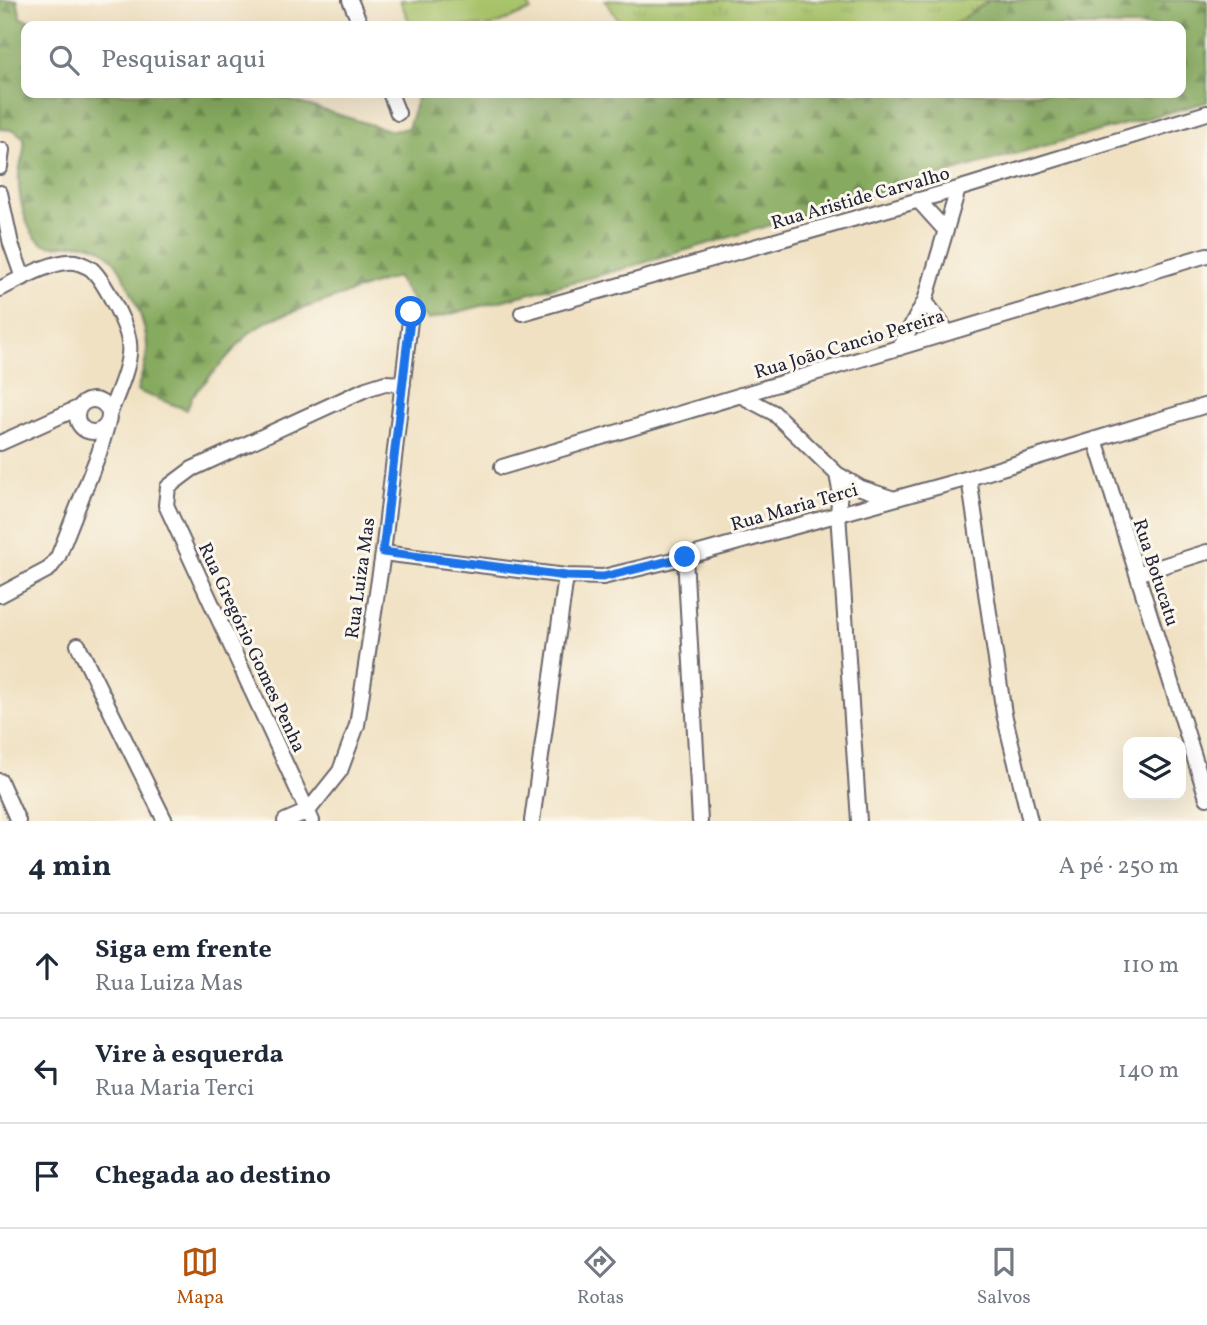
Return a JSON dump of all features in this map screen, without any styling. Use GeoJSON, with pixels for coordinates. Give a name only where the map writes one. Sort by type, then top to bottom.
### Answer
{"type":"FeatureCollection","features":[{"type":"Feature","properties":{"kind":"street"},"geometry":{"type":"LineString","coordinates":[[349,0],[359,21]]}},
{"type":"Feature","properties":{"kind":"street"},"geometry":{"type":"LineString","coordinates":[[392,98],[398,113]]}},
{"type":"Feature","properties":{"kind":"street","name":"Rua Aristide Carvalho"},"geometry":{"type":"LineString","coordinates":[[522,313],[958,189],[1207,113]]}},
{"type":"Feature","properties":{"kind":"street"},"geometry":{"type":"LineString","coordinates":[[0,167],[2,150]]}},
{"type":"Feature","properties":{"kind":"street"},"geometry":{"type":"LineString","coordinates":[[898,348],[925,302],[958,189]]}},
{"type":"Feature","properties":{"kind":"street"},"geometry":{"type":"LineString","coordinates":[[0,193],[11,244],[23,278]]}},
{"type":"Feature","properties":{"kind":"street"},"geometry":{"type":"LineString","coordinates":[[918,200],[946,231]]}},
{"type":"Feature","properties":{"kind":"street","name":"Rua João Cancio Pereira"},"geometry":{"type":"LineString","coordinates":[[502,467],[1207,255]]}},
{"type":"Feature","properties":{"kind":"street"},"geometry":{"type":"LineString","coordinates":[[0,289],[64,262],[76,262],[91,268],[105,288],[130,344],[99,453],[58,557],[50,569],[0,595]]}},
{"type":"Feature","properties":{"kind":"street"},"geometry":{"type":"LineString","coordinates":[[925,302],[948,333]]}},
{"type":"Feature","properties":{"kind":"street","name":"Rua Luiza Mas"},"geometry":{"type":"LineString","coordinates":[[285,821],[310,816],[340,771],[357,725],[383,552],[411,312]]}},
{"type":"Feature","properties":{"kind":"street"},"geometry":{"type":"LineString","coordinates":[[0,443],[85,403],[121,382]]}},
{"type":"Feature","properties":{"kind":"street","name":"Rua Gregório Gomes Penha"},"geometry":{"type":"LineString","coordinates":[[310,816],[166,505],[168,486],[192,469],[366,389],[385,383],[403,384]]}},
{"type":"Feature","properties":{"kind":"street"},"geometry":{"type":"LineString","coordinates":[[774,413],[775,385]]}},
{"type":"Feature","properties":{"kind":"street"},"geometry":{"type":"LineString","coordinates":[[740,395],[774,413],[837,474],[862,488],[891,498]]}},
{"type":"Feature","properties":{"kind":"street"},"geometry":{"type":"LineString","coordinates":[[99,453],[93,440],[80,426],[76,412],[85,403],[101,402],[109,419]]}},
{"type":"Feature","properties":{"kind":"street","name":"Rua Maria Terci"},"geometry":{"type":"LineString","coordinates":[[383,552],[566,576],[603,577],[685,557],[969,478],[1207,405]]}},
{"type":"Feature","properties":{"kind":"street"},"geometry":{"type":"LineString","coordinates":[[50,420],[97,432],[109,419]]}},
{"type":"Feature","properties":{"kind":"street","name":"Rua Botucatu"},"geometry":{"type":"LineString","coordinates":[[1095,439],[1207,798]]}},
{"type":"Feature","properties":{"kind":"street"},"geometry":{"type":"LineString","coordinates":[[837,474],[859,821]]}},
{"type":"Feature","properties":{"kind":"street"},"geometry":{"type":"LineString","coordinates":[[969,478],[1004,714],[1030,821]]}},
{"type":"Feature","properties":{"kind":"street"},"geometry":{"type":"LineString","coordinates":[[1136,573],[1207,552]]}},
{"type":"Feature","properties":{"kind":"street"},"geometry":{"type":"LineString","coordinates":[[685,557],[700,821]]}},
{"type":"Feature","properties":{"kind":"street"},"geometry":{"type":"LineString","coordinates":[[532,821],[566,576]]}},
{"type":"Feature","properties":{"kind":"street"},"geometry":{"type":"LineString","coordinates":[[78,645],[165,821]]}},
{"type":"Feature","properties":{"kind":"street"},"geometry":{"type":"LineString","coordinates":[[0,781],[18,821]]}},
{"type":"Feature","properties":{"kind":"green space"},"geometry":{"type":"Polygon","coordinates":[[[0,0],[17,0],[21,18],[31,21],[21,21],[21,98],[283,98],[392,131],[408,128],[418,98],[1186,98],[1186,21],[959,21],[989,0],[1207,0],[1207,102],[974,165],[619,270],[427,320],[396,277],[269,320],[248,334],[192,396],[187,410],[137,391],[147,349],[144,326],[127,283],[104,251],[84,244],[48,245],[35,237],[27,224],[20,199],[19,182],[24,138],[14,130],[0,129],[0,0]]]}},
{"type":"Feature","properties":{"kind":"green space"},"geometry":{"type":"Polygon","coordinates":[[[400,0],[526,0],[531,10],[504,21],[409,21],[400,0]]]}},
{"type":"Feature","properties":{"kind":"green space"},"geometry":{"type":"Polygon","coordinates":[[[605,0],[989,0],[959,21],[622,21],[617,18],[605,0]]]}},
{"type":"Feature","properties":{"kind":"route"},"geometry":{"type":"LineString","coordinates":[[411,312],[383,552],[566,576],[603,577],[685,557]]}}]}
